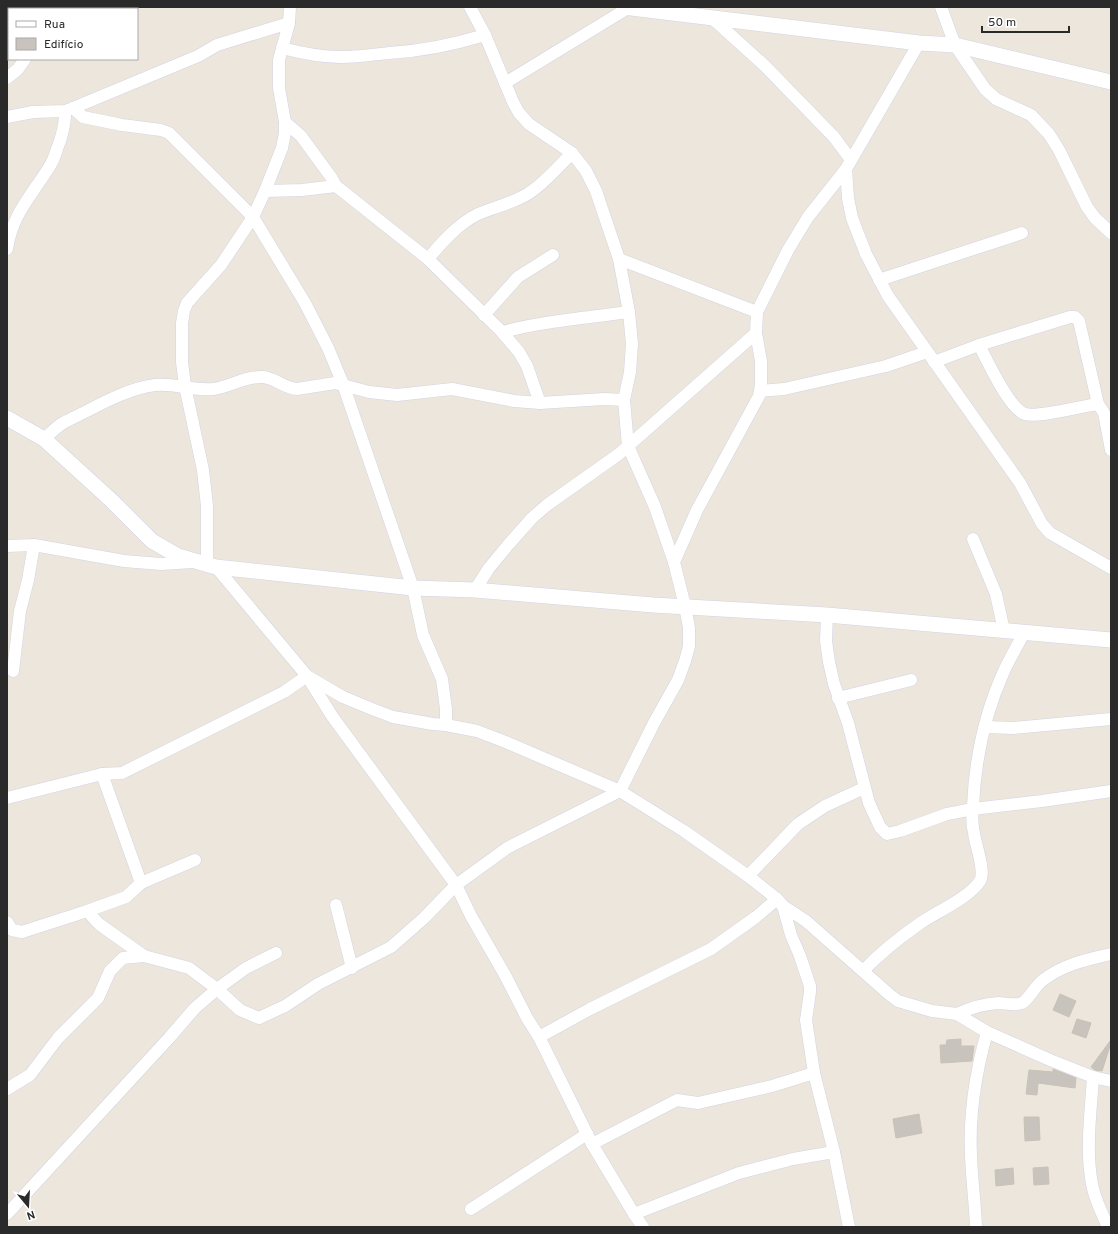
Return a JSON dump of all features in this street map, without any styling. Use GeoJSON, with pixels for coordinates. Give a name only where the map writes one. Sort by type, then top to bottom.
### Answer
{"type":"FeatureCollection","features":[{"type":"Feature","properties":{"kind":"street"},"geometry":{"type":"LineString","coordinates":[[206,565],[207,506],[203,470],[185,386],[182,354],[182,323],[187,304],[221,265],[253,217],[266,191],[282,148],[285,133],[285,122],[280,88],[279,60],[289,23],[290,7]]}},
{"type":"Feature","properties":{"kind":"street"},"geometry":{"type":"LineString","coordinates":[[7,1089],[30,1075],[58,1038],[98,998],[110,971],[123,958],[144,956],[189,968],[217,989],[240,1010],[259,1018],[286,1006],[318,984],[391,947],[424,918],[456,885],[507,848],[620,791],[654,723],[678,680],[686,661],[689,646],[689,628],[674,562],[655,507],[628,446],[624,400],[630,372],[632,344],[629,312],[619,260],[596,191],[586,171],[572,153],[529,124],[519,113],[504,83],[485,35],[470,7]]}},
{"type":"Feature","properties":{"kind":"street"},"geometry":{"type":"LineString","coordinates":[[504,83],[625,7],[702,14],[919,43],[955,45],[1111,82]]}},
{"type":"Feature","properties":{"kind":"street"},"geometry":{"type":"LineString","coordinates":[[941,7],[955,45],[985,89],[996,99],[1031,115],[1049,134],[1059,150],[1087,207],[1095,218],[1111,232]]}},
{"type":"Feature","properties":{"kind":"street"},"geometry":{"type":"LineString","coordinates":[[702,14],[764,66],[834,137],[848,164],[848,198],[852,218],[866,254],[888,296],[1020,483],[1042,524],[1050,533],[1111,568]]}},
{"type":"Feature","properties":{"kind":"street"},"geometry":{"type":"LineString","coordinates":[[7,116],[69,109],[198,56],[217,45],[289,23]]}},
{"type":"Feature","properties":{"kind":"street"},"geometry":{"type":"LineString","coordinates":[[282,48],[309,54],[339,57],[364,56],[430,50],[457,44],[485,35]]}},
{"type":"Feature","properties":{"kind":"street"},"geometry":{"type":"LineString","coordinates":[[674,562],[697,510],[760,391],[761,362],[756,333],[757,312],[792,244],[808,217],[848,164],[919,43]]}},
{"type":"Feature","properties":{"kind":"street"},"geometry":{"type":"LineString","coordinates":[[7,78],[19,62]]}},
{"type":"Feature","properties":{"kind":"street"},"geometry":{"type":"LineString","coordinates":[[69,109],[84,117],[122,125],[169,132],[253,217],[305,303],[328,348],[343,384],[413,588],[423,635],[442,679],[446,709],[446,724]]}},
{"type":"Feature","properties":{"kind":"street"},"geometry":{"type":"LineString","coordinates":[[7,249],[8,234],[15,220],[52,163],[69,109]]}},
{"type":"Feature","properties":{"kind":"street"},"geometry":{"type":"LineString","coordinates":[[285,122],[301,136],[336,186],[428,259],[502,332],[519,352],[527,366],[540,403]]}},
{"type":"Feature","properties":{"kind":"street"},"geometry":{"type":"LineString","coordinates":[[428,259],[444,240],[467,221],[477,215],[520,198],[534,190],[572,153]]}},
{"type":"Feature","properties":{"kind":"street"},"geometry":{"type":"LineString","coordinates":[[266,191],[302,190],[336,186]]}},
{"type":"Feature","properties":{"kind":"street"},"geometry":{"type":"LineString","coordinates":[[879,280],[1022,233]]}},
{"type":"Feature","properties":{"kind":"street"},"geometry":{"type":"LineString","coordinates":[[484,315],[518,277],[553,255]]}},
{"type":"Feature","properties":{"kind":"street"},"geometry":{"type":"LineString","coordinates":[[619,260],[757,312]]}},
{"type":"Feature","properties":{"kind":"street"},"geometry":{"type":"LineString","coordinates":[[502,332],[532,324],[629,312]]}},
{"type":"Feature","properties":{"kind":"street"},"geometry":{"type":"LineString","coordinates":[[760,391],[784,390],[931,357],[979,345],[1070,317],[1075,317],[1079,321],[1104,410],[1111,450]]}},
{"type":"Feature","properties":{"kind":"street"},"geometry":{"type":"LineString","coordinates":[[475,590],[489,568],[532,518],[547,505],[628,446],[756,333]]}},
{"type":"Feature","properties":{"kind":"street"},"geometry":{"type":"LineString","coordinates":[[979,345],[1006,394],[1021,412],[1026,414],[1034,414],[1104,410]]}},
{"type":"Feature","properties":{"kind":"street"},"geometry":{"type":"LineString","coordinates":[[44,439],[62,424],[133,390],[156,385],[212,389],[247,379],[263,377],[271,379],[292,389],[311,388],[335,383],[369,392],[398,395],[452,389],[514,401],[540,403],[604,399],[624,400]]}},
{"type":"Feature","properties":{"kind":"street"},"geometry":{"type":"LineString","coordinates":[[7,418],[44,439],[112,501],[152,541],[178,556],[206,565],[308,676],[332,716],[397,807],[456,885],[470,916],[539,1037],[590,1139],[643,1227]]}},
{"type":"Feature","properties":{"kind":"street"},"geometry":{"type":"LineString","coordinates":[[973,539],[996,594],[1004,631]]}},
{"type":"Feature","properties":{"kind":"street"},"geometry":{"type":"LineString","coordinates":[[13,672],[20,611],[28,580],[34,545]]}},
{"type":"Feature","properties":{"kind":"street"},"geometry":{"type":"LineString","coordinates":[[7,546],[34,545],[124,561],[206,565],[413,588],[475,590],[827,615],[1111,640]]}},
{"type":"Feature","properties":{"kind":"street"},"geometry":{"type":"LineString","coordinates":[[827,615],[826,642],[829,662],[838,698],[848,723],[864,788],[876,819],[880,827],[887,834],[900,831],[947,814],[973,809],[1042,802],[1111,791]]}},
{"type":"Feature","properties":{"kind":"street"},"geometry":{"type":"LineString","coordinates":[[863,970],[872,961],[919,924],[970,891],[982,878],[982,871],[974,833],[974,778],[985,727],[1004,672],[1024,633]]}},
{"type":"Feature","properties":{"kind":"street"},"geometry":{"type":"LineString","coordinates":[[308,676],[343,697],[393,717],[433,724],[446,724],[477,731],[620,791],[706,846],[748,876],[780,903],[806,920],[898,1001],[932,1011],[957,1014],[988,1032],[1050,1060],[1093,1077],[1111,1081]]}},
{"type":"Feature","properties":{"kind":"street"},"geometry":{"type":"LineString","coordinates":[[7,798],[102,774],[122,773],[284,692],[308,676]]}},
{"type":"Feature","properties":{"kind":"street"},"geometry":{"type":"LineString","coordinates":[[838,698],[911,680]]}},
{"type":"Feature","properties":{"kind":"street"},"geometry":{"type":"LineString","coordinates":[[985,727],[1013,728],[1111,719]]}},
{"type":"Feature","properties":{"kind":"street"},"geometry":{"type":"LineString","coordinates":[[102,774],[141,883]]}},
{"type":"Feature","properties":{"kind":"street"},"geometry":{"type":"LineString","coordinates":[[748,876],[798,824],[826,806],[864,788]]}},
{"type":"Feature","properties":{"kind":"street"},"geometry":{"type":"LineString","coordinates":[[7,922],[12,930],[22,932],[87,911],[126,897],[141,883],[195,860]]}},
{"type":"Feature","properties":{"kind":"street"},"geometry":{"type":"LineString","coordinates":[[539,1037],[590,1009],[711,949],[756,917],[780,903]]}},
{"type":"Feature","properties":{"kind":"street"},"geometry":{"type":"LineString","coordinates":[[780,903],[810,986],[806,1020],[814,1074],[834,1152],[849,1227]]}},
{"type":"Feature","properties":{"kind":"street"},"geometry":{"type":"LineString","coordinates":[[336,906],[352,968]]}},
{"type":"Feature","properties":{"kind":"street"},"geometry":{"type":"LineString","coordinates":[[87,911],[99,924],[144,956]]}},
{"type":"Feature","properties":{"kind":"street"},"geometry":{"type":"LineString","coordinates":[[7,1214],[195,1008],[217,989],[246,968],[276,953]]}},
{"type":"Feature","properties":{"kind":"street"},"geometry":{"type":"LineString","coordinates":[[957,1014],[971,1007],[998,1003],[1022,1003],[1028,998],[1034,989],[1051,975],[1072,963],[1111,954]]}},
{"type":"Feature","properties":{"kind":"street"},"geometry":{"type":"LineString","coordinates":[[976,1227],[971,1156],[971,1126],[983,1046],[988,1032]]}},
{"type":"Feature","properties":{"kind":"street"},"geometry":{"type":"LineString","coordinates":[[471,1209],[590,1139],[677,1100],[698,1103],[772,1086],[814,1074]]}},
{"type":"Feature","properties":{"kind":"street"},"geometry":{"type":"LineString","coordinates":[[1093,1077],[1089,1157],[1091,1178],[1094,1193],[1108,1227]]}},
{"type":"Feature","properties":{"kind":"street"},"geometry":{"type":"LineString","coordinates":[[634,1214],[739,1173],[793,1159],[834,1152]]}},
{"type":"Feature","properties":{"kind":"building"},"geometry":{"type":"Polygon","coordinates":[[[1060,994],[1076,1001],[1069,1017],[1053,1010],[1060,994]]]}},
{"type":"Feature","properties":{"kind":"building"},"geometry":{"type":"Polygon","coordinates":[[[1077,1019],[1091,1023],[1086,1038],[1072,1033],[1077,1019]]]}},
{"type":"Feature","properties":{"kind":"building"},"geometry":{"type":"Polygon","coordinates":[[[961,1039],[961,1046],[974,1046],[972,1061],[941,1063],[940,1045],[946,1045],[947,1040],[961,1039]]]}},
{"type":"Feature","properties":{"kind":"building"},"geometry":{"type":"Polygon","coordinates":[[[1110,1041],[1111,1043],[1102,1071],[1095,1070],[1091,1067],[1110,1041]]]}},
{"type":"Feature","properties":{"kind":"building"},"geometry":{"type":"Polygon","coordinates":[[[1053,1069],[1076,1078],[1075,1088],[1038,1083],[1037,1095],[1026,1094],[1029,1070],[1053,1072],[1053,1069]]]}},
{"type":"Feature","properties":{"kind":"building"},"geometry":{"type":"Polygon","coordinates":[[[919,1114],[922,1133],[896,1138],[893,1119],[919,1114]]]}},
{"type":"Feature","properties":{"kind":"building"},"geometry":{"type":"Polygon","coordinates":[[[1024,1117],[1039,1117],[1040,1140],[1025,1141],[1024,1117]]]}},
{"type":"Feature","properties":{"kind":"building"},"geometry":{"type":"Polygon","coordinates":[[[1048,1167],[1049,1184],[1034,1185],[1033,1168],[1048,1167]]]}},
{"type":"Feature","properties":{"kind":"building"},"geometry":{"type":"Polygon","coordinates":[[[1013,1168],[1014,1184],[996,1186],[995,1170],[1013,1168]]]}}]}
